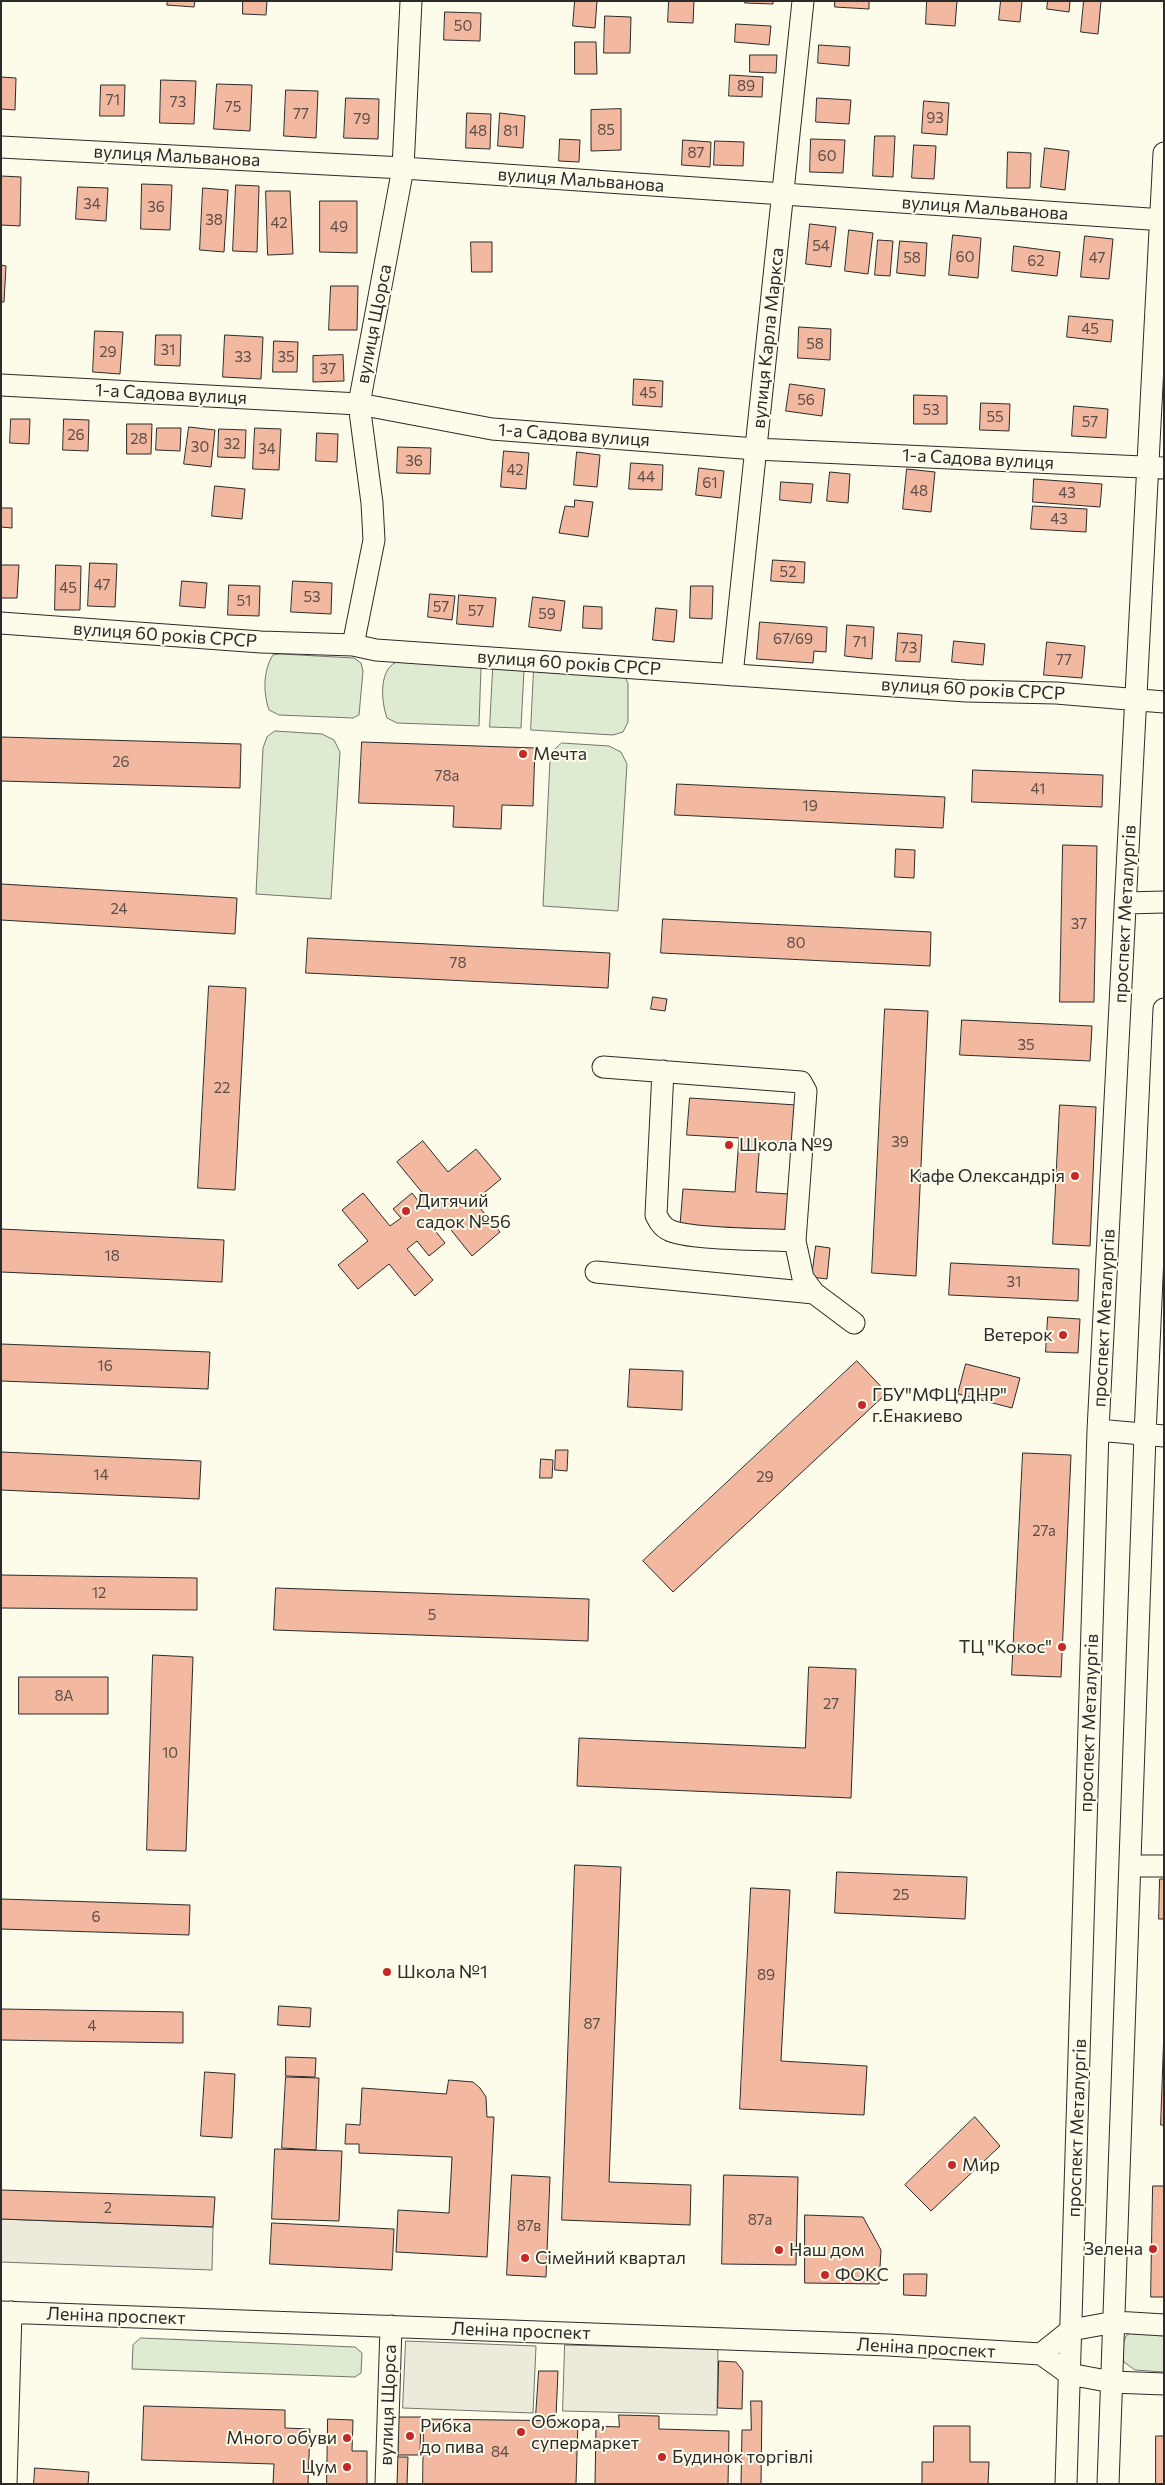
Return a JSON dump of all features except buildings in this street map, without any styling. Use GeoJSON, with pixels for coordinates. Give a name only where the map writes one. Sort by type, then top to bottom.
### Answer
{"type":"FeatureCollection","features":[{"type":"Feature","properties":{"kind":"street","name":"вулиця Щорса"},"geometry":{"type":"LineString","coordinates":[[352,646],[374,540],[372,503],[359,404],[403,168],[411,1]]}},
{"type":"Feature","properties":{"kind":"street","name":"вулиця Карла Маркса"},"geometry":{"type":"LineString","coordinates":[[732,675],[803,1]]}},
{"type":"Feature","properties":{"kind":"street","name":"вулиця Мальванова"},"geometry":{"type":"LineString","coordinates":[[1,147],[403,168],[1162,220]]}},
{"type":"Feature","properties":{"kind":"street","name":"проспект Металургів"},"geometry":{"type":"LineString","coordinates":[[1066,2484],[1098,1430],[1136,700],[1156,468],[1164,153]]}},
{"type":"Feature","properties":{"kind":"street","name":"1-а Садова вулиця"},"geometry":{"type":"LineString","coordinates":[[1,385],[359,404],[492,429],[756,448],[1156,468]]}},
{"type":"Feature","properties":{"kind":"street","name":"вулиця 60 років СРСР"},"geometry":{"type":"LineString","coordinates":[[1,623],[261,642],[352,646],[376,650],[966,691],[1056,693],[1164,702]]}},
{"type":"Feature","properties":{"kind":"street"},"geometry":{"type":"LineString","coordinates":[[1126,903],[1164,902]]}},
{"type":"Feature","properties":{"kind":"street"},"geometry":{"type":"LineString","coordinates":[[1108,2484],[1130,1866],[1154,1436],[1164,1009]]}},
{"type":"Feature","properties":{"kind":"street"},"geometry":{"type":"LineString","coordinates":[[603,1067],[797,1080],[803,1085],[806,1091],[795,1241],[802,1278],[814,1293],[854,1322]]}},
{"type":"Feature","properties":{"kind":"street"},"geometry":{"type":"LineString","coordinates":[[663,1071],[656,1215],[661,1223],[670,1231],[702,1236],[795,1241]]}},
{"type":"Feature","properties":{"kind":"street"},"geometry":{"type":"LineString","coordinates":[[596,1272],[814,1293]]}},
{"type":"Feature","properties":{"kind":"street"},"geometry":{"type":"LineString","coordinates":[[1098,1430],[1154,1436]]}},
{"type":"Feature","properties":{"kind":"street"},"geometry":{"type":"LineString","coordinates":[[1130,1866],[1164,1866]]}},
{"type":"Feature","properties":{"kind":"street"},"geometry":{"type":"LineString","coordinates":[[6,2312],[6,2484]]}},
{"type":"Feature","properties":{"kind":"street","name":"Леніна проспект"},"geometry":{"type":"LineString","coordinates":[[6,2312],[888,2345],[1041,2354]]}},
{"type":"Feature","properties":{"kind":"street"},"geometry":{"type":"LineString","coordinates":[[1164,2325],[1114,2322],[1071,2330],[1041,2354],[1069,2374],[1112,2382],[1164,2384]]}},
{"type":"Feature","properties":{"kind":"street","name":"вулиця Щорса"},"geometry":{"type":"LineString","coordinates":[[386,2484],[391,2326]]}},
{"type":"Feature","properties":{"kind":"green space"},"geometry":{"type":"Polygon","coordinates":[[[273,655],[354,658],[361,663],[363,671],[359,715],[353,718],[279,715],[269,710],[265,689],[267,668],[273,655]]]}},
{"type":"Feature","properties":{"kind":"green space"},"geometry":{"type":"Polygon","coordinates":[[[399,661],[481,667],[479,726],[397,723],[387,718],[383,703],[384,677],[392,664],[399,661]]]}},
{"type":"Feature","properties":{"kind":"green space"},"geometry":{"type":"Polygon","coordinates":[[[493,669],[524,670],[521,728],[490,727],[493,669]]]}},
{"type":"Feature","properties":{"kind":"green space"},"geometry":{"type":"Polygon","coordinates":[[[534,669],[625,677],[628,683],[628,722],[623,732],[613,735],[531,730],[534,669]]]}},
{"type":"Feature","properties":{"kind":"green space"},"geometry":{"type":"Polygon","coordinates":[[[275,731],[322,734],[334,740],[340,752],[331,899],[256,894],[263,748],[267,737],[275,731]]]}},
{"type":"Feature","properties":{"kind":"green space"},"geometry":{"type":"Polygon","coordinates":[[[562,743],[609,746],[621,752],[627,764],[618,911],[543,906],[550,760],[554,750],[562,743]]]}},
{"type":"Feature","properties":{"kind":"green space"},"geometry":{"type":"Polygon","coordinates":[[[1136,2330],[1164,2331],[1164,2372],[1135,2370],[1124,2362],[1121,2350],[1126,2336],[1136,2330]]]}},
{"type":"Feature","properties":{"kind":"green space"},"geometry":{"type":"Polygon","coordinates":[[[141,2338],[355,2347],[362,2353],[361,2373],[355,2377],[132,2369],[133,2345],[141,2338]]]}},
{"type":"Feature","properties":{"kind":"shaded area"},"geometry":{"type":"Polygon","coordinates":[[[1,2219],[213,2227],[212,2270],[1,2262],[1,2219]]]}},
{"type":"Feature","properties":{"kind":"shaded area"},"geometry":{"type":"Polygon","coordinates":[[[406,2341],[536,2346],[533,2413],[403,2408],[406,2341]]]}},
{"type":"Feature","properties":{"kind":"shaded area"},"geometry":{"type":"Polygon","coordinates":[[[565,2345],[718,2349],[717,2415],[563,2411],[565,2345]]]}},
{"type":"Feature","properties":{"kind":"place","name":"Мечта"},"geometry":{"type":"Point","coordinates":[523,754]}},
{"type":"Feature","properties":{"kind":"place","name":"Школа №9"},"geometry":{"type":"Point","coordinates":[729,1145]}},
{"type":"Feature","properties":{"kind":"place","name":"Кафе Олександрія"},"geometry":{"type":"Point","coordinates":[1075,1176]}},
{"type":"Feature","properties":{"kind":"place","name":"Дитячий садок №56"},"geometry":{"type":"Point","coordinates":[406,1211]}},
{"type":"Feature","properties":{"kind":"place","name":"Ветерок"},"geometry":{"type":"Point","coordinates":[1063,1335]}},
{"type":"Feature","properties":{"kind":"place","name":"ГБУ\"МФЦ ДНР\" г.Енакиево"},"geometry":{"type":"Point","coordinates":[862,1405]}},
{"type":"Feature","properties":{"kind":"place","name":"ТЦ \"Кокос\""},"geometry":{"type":"Point","coordinates":[1062,1647]}},
{"type":"Feature","properties":{"kind":"place","name":"Школа №1"},"geometry":{"type":"Point","coordinates":[387,1972]}},
{"type":"Feature","properties":{"kind":"place","name":"Мир"},"geometry":{"type":"Point","coordinates":[952,2165]}},
{"type":"Feature","properties":{"kind":"place","name":"Зелена"},"geometry":{"type":"Point","coordinates":[1153,2249]}},
{"type":"Feature","properties":{"kind":"place","name":"Наш дом"},"geometry":{"type":"Point","coordinates":[779,2250]}},
{"type":"Feature","properties":{"kind":"place","name":"Сімейний квартал"},"geometry":{"type":"Point","coordinates":[525,2258]}},
{"type":"Feature","properties":{"kind":"place","name":"ФОКС"},"geometry":{"type":"Point","coordinates":[825,2275]}},
{"type":"Feature","properties":{"kind":"place","name":"Обжора, супермаркет"},"geometry":{"type":"Point","coordinates":[521,2432]}},
{"type":"Feature","properties":{"kind":"place","name":"Рибка до пива"},"geometry":{"type":"Point","coordinates":[410,2436]}},
{"type":"Feature","properties":{"kind":"place","name":"Много обуви"},"geometry":{"type":"Point","coordinates":[347,2438]}},
{"type":"Feature","properties":{"kind":"place","name":"Будинок торгівлі"},"geometry":{"type":"Point","coordinates":[662,2457]}},
{"type":"Feature","properties":{"kind":"place","name":"Цум"},"geometry":{"type":"Point","coordinates":[347,2467]}}]}
